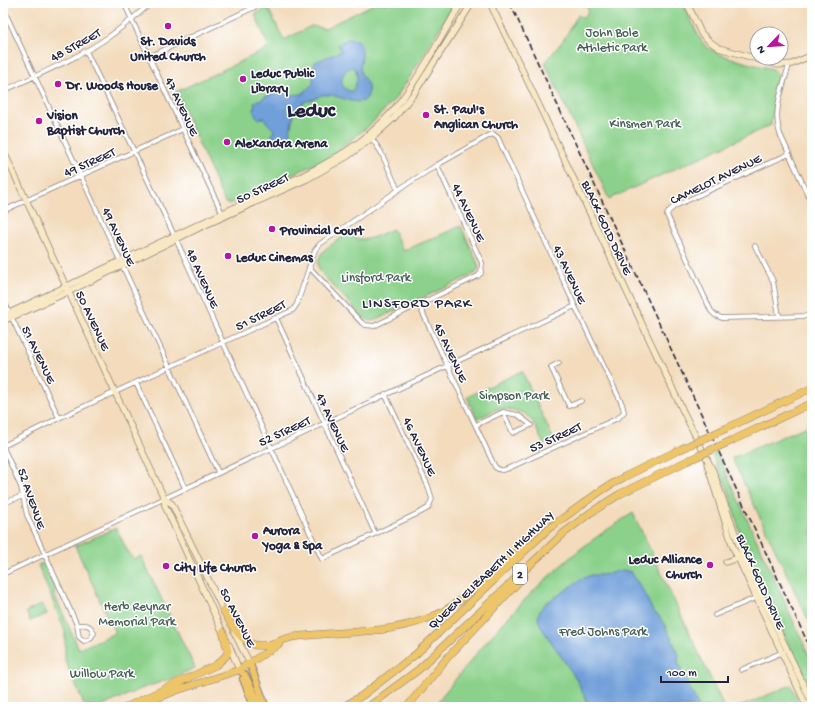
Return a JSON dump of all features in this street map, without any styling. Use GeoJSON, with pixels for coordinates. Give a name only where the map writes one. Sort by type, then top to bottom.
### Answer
{"type":"FeatureCollection","features":[{"type":"Feature","properties":{"kind":"highway","name":"QUEEN ELIZABETH II HIGHWAY"},"geometry":{"type":"LineString","coordinates":[[344,707],[386,678],[416,654],[548,529],[602,490],[624,477],[681,449],[812,388]]}},
{"type":"Feature","properties":{"kind":"highway","name":"QUEEN ELIZABETH II HIGHWAY"},"geometry":{"type":"LineString","coordinates":[[368,707],[418,670],[564,533],[620,494],[812,403]]}},
{"type":"Feature","properties":{"kind":"highway"},"geometry":{"type":"LineString","coordinates":[[223,610],[242,638],[254,644],[268,645],[293,637],[400,627],[432,617],[449,608],[465,597],[510,556],[548,529]]}},
{"type":"Feature","properties":{"kind":"highway"},"geometry":{"type":"LineString","coordinates":[[407,707],[447,658],[564,533]]}},
{"type":"Feature","properties":{"kind":"highway"},"geometry":{"type":"LineString","coordinates":[[126,707],[222,660],[228,651],[223,632]]}},
{"type":"Feature","properties":{"kind":"highway"},"geometry":{"type":"LineString","coordinates":[[135,707],[175,691],[239,670],[282,643],[297,638],[324,634]]}},
{"type":"Feature","properties":{"kind":"main road","name":"50 STREET"},"geometry":{"type":"LineString","coordinates":[[371,136],[402,100],[415,81],[462,3]]}},
{"type":"Feature","properties":{"kind":"main road","name":"50 STREET"},"geometry":{"type":"LineString","coordinates":[[3,321],[10,315],[223,215],[337,158],[371,136],[394,118],[415,92],[472,3]]}},
{"type":"Feature","properties":{"kind":"main road","name":"BLACK GOLD DRIVE"},"geometry":{"type":"LineString","coordinates":[[489,3],[532,89],[683,411],[713,471],[732,525],[741,557],[784,651],[807,707]]}},
{"type":"Feature","properties":{"kind":"main road"},"geometry":{"type":"LineString","coordinates":[[687,3],[701,32],[709,41],[719,48],[749,57]]}},
{"type":"Feature","properties":{"kind":"main road"},"geometry":{"type":"LineString","coordinates":[[789,65],[812,55]]}},
{"type":"Feature","properties":{"kind":"main road","name":"50 AVENUE"},"geometry":{"type":"LineString","coordinates":[[3,150],[164,498],[165,506],[223,632],[254,707]]}},
{"type":"Feature","properties":{"kind":"main road","name":"50 STREET"},"geometry":{"type":"LineString","coordinates":[[3,316],[10,315]]}},
{"type":"Feature","properties":{"kind":"main road","name":"50 AVENUE"},"geometry":{"type":"LineString","coordinates":[[164,498],[172,504],[250,664],[266,707]]}},
{"type":"Feature","properties":{"kind":"main road"},"geometry":{"type":"LineString","coordinates":[[726,562],[741,557]]}},
{"type":"Feature","properties":{"kind":"main road"},"geometry":{"type":"LineString","coordinates":[[207,599],[216,595]]}},
{"type":"Feature","properties":{"kind":"main road","name":"BLACK GOLD DRIVE"},"geometry":{"type":"LineString","coordinates":[[784,651],[812,703]]}},
{"type":"Feature","properties":{"kind":"main road"},"geometry":{"type":"LineString","coordinates":[[239,670],[245,676],[261,707]]}},
{"type":"Feature","properties":{"kind":"street","name":"47 AVENUE"},"geometry":{"type":"LineString","coordinates":[[124,3],[223,215]]}},
{"type":"Feature","properties":{"kind":"street","name":"48 STREET"},"geometry":{"type":"LineString","coordinates":[[3,91],[34,77],[110,36],[151,3]]}},
{"type":"Feature","properties":{"kind":"street"},"geometry":{"type":"LineString","coordinates":[[150,57],[261,3]]}},
{"type":"Feature","properties":{"kind":"street","name":"49 AVENUE"},"geometry":{"type":"LineString","coordinates":[[3,8],[218,472]]}},
{"type":"Feature","properties":{"kind":"street","name":"48 AVENUE"},"geometry":{"type":"LineString","coordinates":[[86,50],[322,559],[374,533]]}},
{"type":"Feature","properties":{"kind":"street"},"geometry":{"type":"LineString","coordinates":[[789,66],[778,103],[776,117],[778,128],[812,204]]}},
{"type":"Feature","properties":{"kind":"street","name":"49 STREET"},"geometry":{"type":"LineString","coordinates":[[3,211],[183,129]]}},
{"type":"Feature","properties":{"kind":"street","name":"51 STREET"},"geometry":{"type":"LineString","coordinates":[[3,446],[295,308],[315,250],[320,244],[398,190],[487,135],[493,134],[496,136]]}},
{"type":"Feature","properties":{"kind":"street"},"geometry":{"type":"LineString","coordinates":[[371,136],[381,152],[398,190]]}},
{"type":"Feature","properties":{"kind":"street","name":"43 AVENUE"},"geometry":{"type":"LineString","coordinates":[[496,136],[622,404],[624,412],[618,418]]}},
{"type":"Feature","properties":{"kind":"street","name":"CAMELOT AVENUE"},"geometry":{"type":"LineString","coordinates":[[789,154],[674,206],[667,215],[711,311],[715,315],[722,318],[812,316]]}},
{"type":"Feature","properties":{"kind":"street","name":"44 AVENUE"},"geometry":{"type":"LineString","coordinates":[[419,305],[473,279],[478,276],[482,268],[480,257],[437,166]]}},
{"type":"Feature","properties":{"kind":"street"},"geometry":{"type":"LineString","coordinates":[[755,246],[773,281],[779,316]]}},
{"type":"Feature","properties":{"kind":"street"},"geometry":{"type":"LineString","coordinates":[[309,267],[365,325],[374,326],[419,305]]}},
{"type":"Feature","properties":{"kind":"street","name":"51 AVENUE"},"geometry":{"type":"LineString","coordinates":[[3,299],[60,418]]}},
{"type":"Feature","properties":{"kind":"street","name":"45 AVENUE"},"geometry":{"type":"LineString","coordinates":[[419,305],[495,467],[501,470]]}},
{"type":"Feature","properties":{"kind":"street","name":"52 STREET"},"geometry":{"type":"LineString","coordinates":[[3,574],[575,306]]}},
{"type":"Feature","properties":{"kind":"street","name":"47 AVENUE"},"geometry":{"type":"LineString","coordinates":[[276,318],[374,533]]}},
{"type":"Feature","properties":{"kind":"street"},"geometry":{"type":"LineString","coordinates":[[559,363],[551,367],[569,406],[581,401]]}},
{"type":"Feature","properties":{"kind":"street"},"geometry":{"type":"LineString","coordinates":[[136,383],[185,488]]}},
{"type":"Feature","properties":{"kind":"street","name":"46 AVENUE"},"geometry":{"type":"LineString","coordinates":[[374,533],[428,508],[432,499],[428,486],[385,394]]}},
{"type":"Feature","properties":{"kind":"street"},"geometry":{"type":"LineString","coordinates":[[476,425],[503,412],[518,415],[531,424],[513,433],[503,412]]}},
{"type":"Feature","properties":{"kind":"street","name":"53 STREET"},"geometry":{"type":"LineString","coordinates":[[501,470],[509,468],[618,418]]}},
{"type":"Feature","properties":{"kind":"street","name":"52 AVENUE"},"geometry":{"type":"LineString","coordinates":[[3,446],[21,487],[27,515],[77,625]]}},
{"type":"Feature","properties":{"kind":"street"},"geometry":{"type":"LineString","coordinates":[[3,503],[22,496]]}},
{"type":"Feature","properties":{"kind":"street"},"geometry":{"type":"LineString","coordinates":[[715,615],[759,596]]}},
{"type":"Feature","properties":{"kind":"street"},"geometry":{"type":"LineString","coordinates":[[86,624],[91,626],[94,633],[90,639],[84,641],[79,637],[77,625],[86,624]]}},
{"type":"Feature","properties":{"kind":"street"},"geometry":{"type":"LineString","coordinates":[[741,670],[784,651]]}},
{"type":"Feature","properties":{"kind":"green space"},"geometry":{"type":"Polygon","coordinates":[[[376,3],[455,3],[408,80],[394,100],[369,126],[326,159],[229,204],[225,203],[176,92],[269,48],[255,14],[268,8],[284,40],[311,26],[325,28],[376,3]]]}},
{"type":"Feature","properties":{"kind":"green space","name":"Kinsmen Park"},"geometry":{"type":"Polygon","coordinates":[[[579,3],[683,3],[699,37],[706,47],[722,55],[749,63],[749,66],[760,66],[773,69],[781,77],[774,102],[771,125],[609,199],[545,63],[564,39],[578,15],[584,18],[589,9],[579,3]]]}},
{"type":"Feature","properties":{"kind":"green space","name":"Linsford Park"},"geometry":{"type":"Polygon","coordinates":[[[461,226],[478,264],[479,268],[476,273],[375,320],[371,321],[363,317],[321,273],[318,266],[318,260],[321,254],[332,244],[350,233],[359,239],[365,239],[393,229],[403,251],[461,226]]]}},
{"type":"Feature","properties":{"kind":"green space","name":"Simpson Park"},"geometry":{"type":"Polygon","coordinates":[[[522,371],[554,440],[544,445],[533,422],[524,413],[509,409],[497,409],[477,419],[467,397],[522,371]]]}},
{"type":"Feature","properties":{"kind":"green space"},"geometry":{"type":"Polygon","coordinates":[[[812,424],[812,628],[732,458],[812,424]]]}},
{"type":"Feature","properties":{"kind":"green space"},"geometry":{"type":"Polygon","coordinates":[[[717,453],[812,662],[812,693],[746,555],[729,492],[712,455],[717,453]]]}},
{"type":"Feature","properties":{"kind":"green space","name":"Fred Johns Park"},"geometry":{"type":"Polygon","coordinates":[[[633,513],[724,707],[433,707],[495,632],[528,596],[572,556],[606,530],[633,513]]]}},
{"type":"Feature","properties":{"kind":"green space","name":"Herb Reynar Memorial Park"},"geometry":{"type":"Polygon","coordinates":[[[116,528],[129,554],[134,559],[141,556],[195,668],[170,679],[143,688],[100,707],[85,707],[65,660],[65,631],[38,565],[43,563],[55,589],[54,594],[79,649],[115,633],[75,546],[116,528]]]}},
{"type":"Feature","properties":{"kind":"green space"},"geometry":{"type":"Polygon","coordinates":[[[42,604],[47,614],[30,621],[26,612],[42,604]]]}},
{"type":"Feature","properties":{"kind":"green space"},"geometry":{"type":"Polygon","coordinates":[[[791,685],[801,707],[740,707],[791,685]]]}},
{"type":"Feature","properties":{"kind":"water"},"geometry":{"type":"Polygon","coordinates":[[[348,39],[358,40],[362,48],[361,70],[368,87],[368,95],[365,100],[355,102],[330,95],[321,95],[305,102],[299,106],[294,114],[289,138],[284,142],[280,138],[274,140],[272,134],[274,130],[267,123],[265,118],[259,119],[255,115],[253,109],[255,106],[254,103],[257,100],[262,100],[263,98],[281,89],[289,95],[302,94],[313,84],[313,73],[317,72],[313,63],[341,51],[338,44],[348,39]],[[353,67],[350,68],[342,77],[343,87],[349,91],[352,91],[356,83],[356,70],[353,67]]]}},
{"type":"Feature","properties":{"kind":"water"},"geometry":{"type":"Polygon","coordinates":[[[623,570],[631,572],[642,589],[653,611],[659,616],[667,629],[679,655],[678,662],[699,707],[589,707],[577,680],[541,627],[538,619],[540,610],[546,603],[581,579],[592,575],[602,575],[623,570]]]}},
{"type":"Feature","properties":{"kind":"railway"},"geometry":{"type":"LineString","coordinates":[[510,3],[812,652]]}},
{"type":"Feature","properties":{"kind":"place","name":"St. Davids United Church"},"geometry":{"type":"Point","coordinates":[168,26]}},
{"type":"Feature","properties":{"kind":"place","name":"Leduc Public Library"},"geometry":{"type":"Point","coordinates":[243,79]}},
{"type":"Feature","properties":{"kind":"place","name":"Dr. Woods House"},"geometry":{"type":"Point","coordinates":[58,84]}},
{"type":"Feature","properties":{"kind":"place","name":"St. Paul's Anglican Church"},"geometry":{"type":"Point","coordinates":[426,115]}},
{"type":"Feature","properties":{"kind":"place","name":"Vision Baptist Church"},"geometry":{"type":"Point","coordinates":[39,121]}},
{"type":"Feature","properties":{"kind":"place","name":"Alexandra Arena"},"geometry":{"type":"Point","coordinates":[227,142]}},
{"type":"Feature","properties":{"kind":"place","name":"Provincial Court"},"geometry":{"type":"Point","coordinates":[272,229]}},
{"type":"Feature","properties":{"kind":"place","name":"Leduc Cinemas"},"geometry":{"type":"Point","coordinates":[228,256]}},
{"type":"Feature","properties":{"kind":"place","name":"Aurora Yoga & Spa"},"geometry":{"type":"Point","coordinates":[255,536]}},
{"type":"Feature","properties":{"kind":"place","name":"Leduc Alliance Church"},"geometry":{"type":"Point","coordinates":[710,565]}},
{"type":"Feature","properties":{"kind":"place","name":"City Life Church"},"geometry":{"type":"Point","coordinates":[166,566]}},
{"type":"Feature","properties":{"kind":"district","name":"Leduc"},"geometry":{"type":"Point","coordinates":[311,109]}},
{"type":"Feature","properties":{"kind":"district","name":"LINSFORD PARK"},"geometry":{"type":"Point","coordinates":[417,302]}},
{"type":"Feature","properties":{"kind":"park label","name":"John Bole Athletic Park"},"geometry":{"type":"Point","coordinates":[612,38]}},
{"type":"Feature","properties":{"kind":"park label","name":"Willow Park"},"geometry":{"type":"Point","coordinates":[102,672]}}]}
